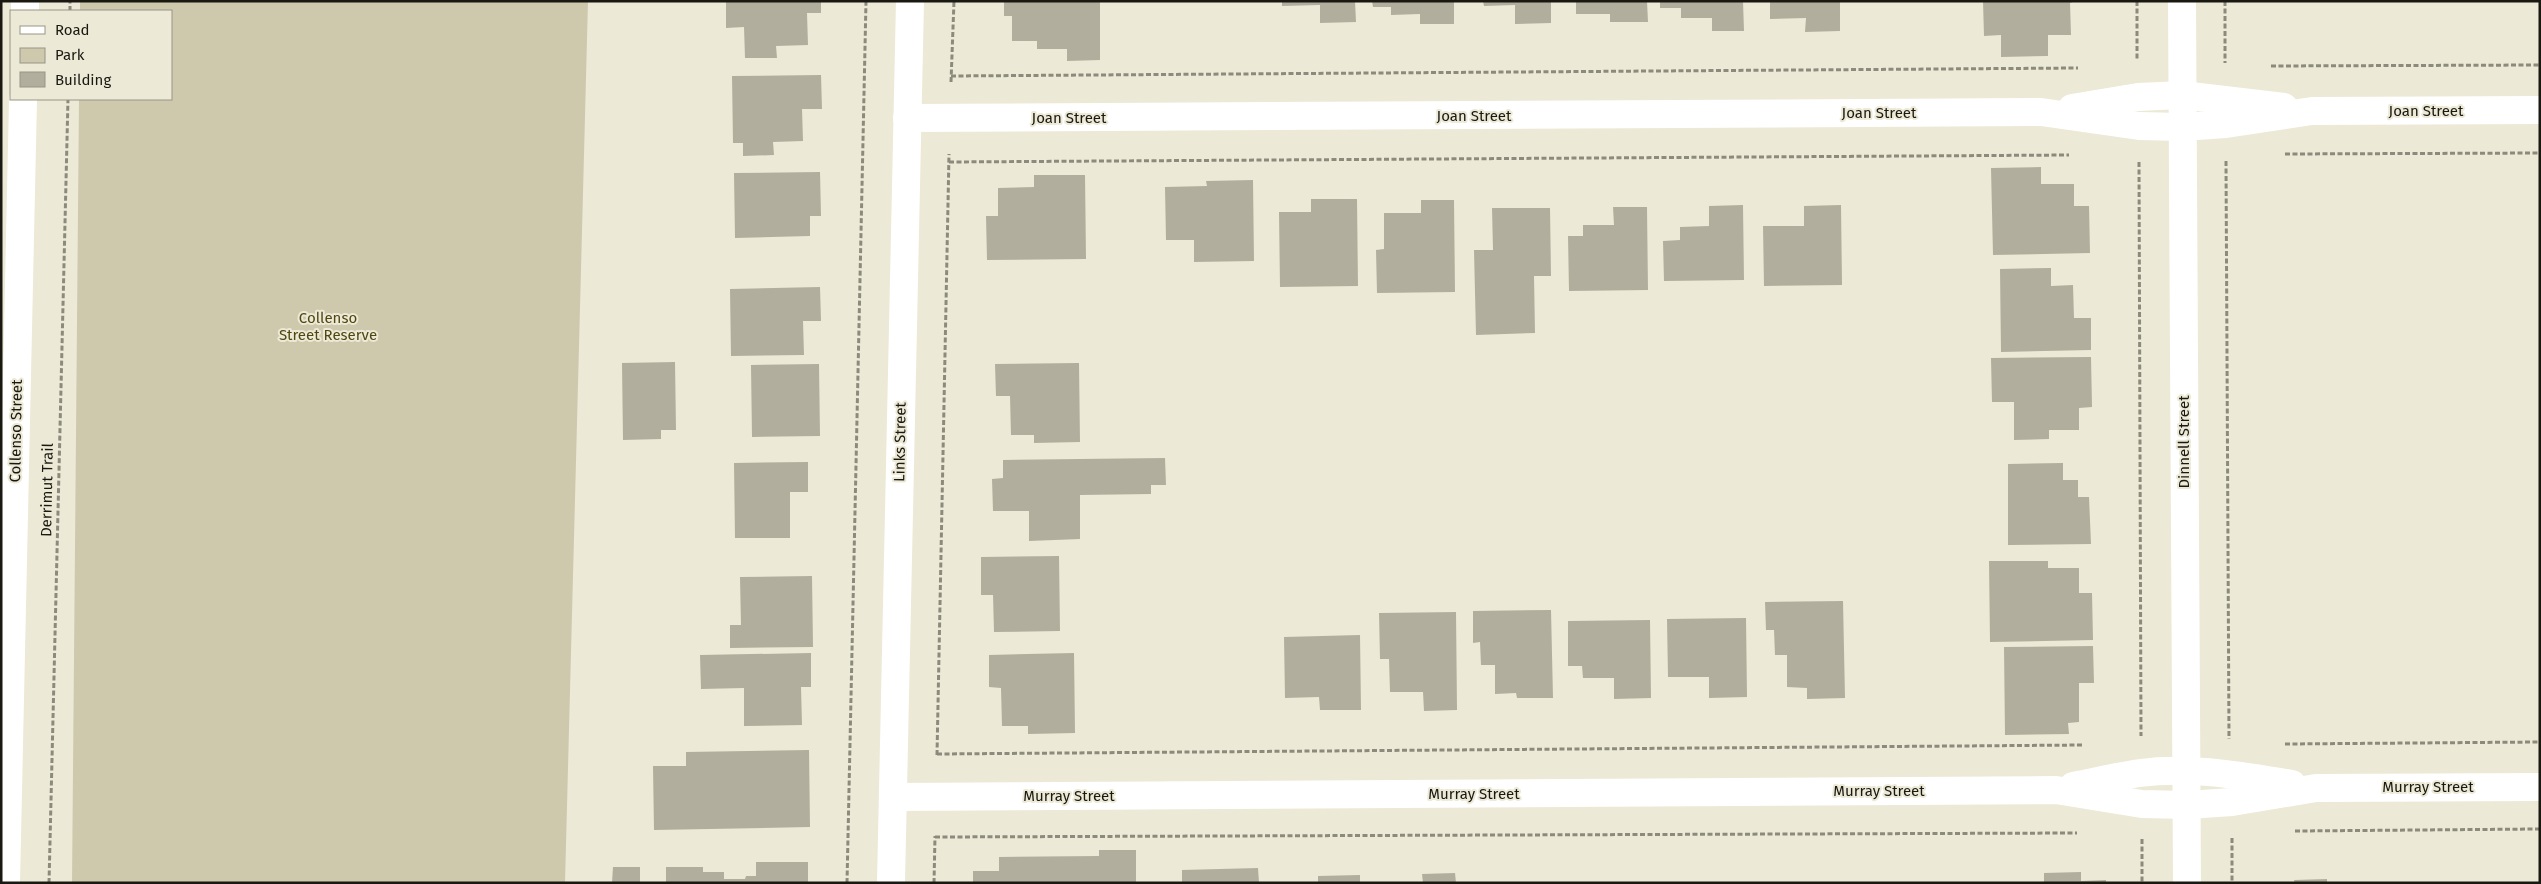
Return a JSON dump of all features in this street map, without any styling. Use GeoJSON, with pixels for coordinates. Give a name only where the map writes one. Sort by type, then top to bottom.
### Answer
{"type":"FeatureCollection","features":[{"type":"Feature","properties":{"kind":"street","name":"Links Street"},"geometry":{"type":"LineString","coordinates":[[891,883],[910,1]]}},
{"type":"Feature","properties":{"kind":"street","name":"Dinnell Street"},"geometry":{"type":"LineString","coordinates":[[2182,1],[2187,883]]}},
{"type":"Feature","properties":{"kind":"street","name":"Joan Street"},"geometry":{"type":"LineString","coordinates":[[2040,112],[2138,97],[2182,95],[2226,111],[2540,110]]}},
{"type":"Feature","properties":{"kind":"street","name":"Collenso Street"},"geometry":{"type":"LineString","coordinates":[[6,883],[23,100]]}},
{"type":"Feature","properties":{"kind":"street","name":"Joan Street"},"geometry":{"type":"LineString","coordinates":[[907,118],[2040,112],[2139,126],[2182,127],[2226,111]]}},
{"type":"Feature","properties":{"kind":"street","name":"Murray Street"},"geometry":{"type":"LineString","coordinates":[[2056,790],[2141,773],[2186,771],[2230,774],[2316,788]]}},
{"type":"Feature","properties":{"kind":"street","name":"Murray Street"},"geometry":{"type":"LineString","coordinates":[[893,797],[2056,790],[2142,804],[2187,805],[2232,802],[2316,788],[2540,787]]}},
{"type":"Feature","properties":{"kind":"path"},"geometry":{"type":"LineString","coordinates":[[847,883],[866,1]]}},
{"type":"Feature","properties":{"kind":"path"},"geometry":{"type":"LineString","coordinates":[[934,883],[954,1]]}},
{"type":"Feature","properties":{"kind":"path"},"geometry":{"type":"LineString","coordinates":[[2225,1],[2230,774]]}},
{"type":"Feature","properties":{"kind":"path"},"geometry":{"type":"LineString","coordinates":[[2265,66],[2540,65]]}},
{"type":"Feature","properties":{"kind":"path"},"geometry":{"type":"LineString","coordinates":[[951,76],[2088,68]]}},
{"type":"Feature","properties":{"kind":"path","name":"Derrimut Trail"},"geometry":{"type":"LineString","coordinates":[[49,883],[68,100]]}},
{"type":"Feature","properties":{"kind":"path"},"geometry":{"type":"LineString","coordinates":[[2139,126],[2141,773]]}},
{"type":"Feature","properties":{"kind":"path"},"geometry":{"type":"LineString","coordinates":[[2275,154],[2540,153]]}},
{"type":"Feature","properties":{"kind":"path"},"geometry":{"type":"LineString","coordinates":[[949,162],[2079,155]]}},
{"type":"Feature","properties":{"kind":"path"},"geometry":{"type":"LineString","coordinates":[[2278,744],[2540,742]]}},
{"type":"Feature","properties":{"kind":"path"},"geometry":{"type":"LineString","coordinates":[[937,754],[2091,745]]}},
{"type":"Feature","properties":{"kind":"path"},"geometry":{"type":"LineString","coordinates":[[2232,802],[2232,883]]}},
{"type":"Feature","properties":{"kind":"path"},"geometry":{"type":"LineString","coordinates":[[2142,804],[2142,883]]}},
{"type":"Feature","properties":{"kind":"path"},"geometry":{"type":"LineString","coordinates":[[2291,831],[2540,829]]}},
{"type":"Feature","properties":{"kind":"path"},"geometry":{"type":"LineString","coordinates":[[935,837],[2082,832]]}},
{"type":"Feature","properties":{"kind":"green space","name":"Collenso Street Reserve"},"geometry":{"type":"Polygon","coordinates":[[[80,1],[588,1],[565,883],[72,883],[79,100],[172,100],[172,10],[80,10],[80,1]]]}},
{"type":"Feature","properties":{"kind":"building"},"geometry":{"type":"Polygon","coordinates":[[[726,1],[821,1],[821,13],[807,13],[808,45],[776,46],[777,58],[745,58],[744,27],[726,28],[726,1]]]}},
{"type":"Feature","properties":{"kind":"building"},"geometry":{"type":"Polygon","coordinates":[[[1004,1],[1100,1],[1100,60],[1067,61],[1067,49],[1037,49],[1037,41],[1012,41],[1012,16],[1004,16],[1004,1]]]}},
{"type":"Feature","properties":{"kind":"building"},"geometry":{"type":"Polygon","coordinates":[[[1282,1],[1355,1],[1356,22],[1320,23],[1320,5],[1282,6],[1282,1]]]}},
{"type":"Feature","properties":{"kind":"building"},"geometry":{"type":"Polygon","coordinates":[[[1372,1],[1454,1],[1454,24],[1420,24],[1420,14],[1391,15],[1391,7],[1373,7],[1372,1]]]}},
{"type":"Feature","properties":{"kind":"building"},"geometry":{"type":"Polygon","coordinates":[[[1483,1],[1551,1],[1551,23],[1515,24],[1515,5],[1484,6],[1483,1]]]}},
{"type":"Feature","properties":{"kind":"building"},"geometry":{"type":"Polygon","coordinates":[[[1576,1],[1647,1],[1648,22],[1610,22],[1610,14],[1576,14],[1576,1]]]}},
{"type":"Feature","properties":{"kind":"building"},"geometry":{"type":"Polygon","coordinates":[[[1660,1],[1743,1],[1744,31],[1712,31],[1712,18],[1681,18],[1681,8],[1660,8],[1660,1]]]}},
{"type":"Feature","properties":{"kind":"building"},"geometry":{"type":"Polygon","coordinates":[[[1770,1],[1840,1],[1840,31],[1805,32],[1806,18],[1770,19],[1770,1]]]}},
{"type":"Feature","properties":{"kind":"building"},"geometry":{"type":"Polygon","coordinates":[[[1983,1],[2075,1],[2070,3],[2071,35],[2048,35],[2048,56],[2001,57],[2001,35],[1984,36],[1983,1]]]}},
{"type":"Feature","properties":{"kind":"building"},"geometry":{"type":"Polygon","coordinates":[[[821,75],[822,109],[802,109],[803,141],[773,142],[774,155],[743,156],[743,143],[733,143],[732,76],[821,75]]]}},
{"type":"Feature","properties":{"kind":"building"},"geometry":{"type":"Polygon","coordinates":[[[2041,167],[2041,184],[2074,184],[2074,206],[2089,206],[2090,253],[1993,255],[1991,168],[2041,167]]]}},
{"type":"Feature","properties":{"kind":"building"},"geometry":{"type":"Polygon","coordinates":[[[820,172],[821,216],[810,216],[810,236],[735,238],[734,173],[820,172]]]}},
{"type":"Feature","properties":{"kind":"building"},"geometry":{"type":"Polygon","coordinates":[[[1034,175],[1085,175],[1086,259],[987,260],[986,216],[998,216],[998,188],[1034,187],[1034,175]]]}},
{"type":"Feature","properties":{"kind":"building"},"geometry":{"type":"Polygon","coordinates":[[[1253,180],[1254,261],[1194,262],[1194,240],[1166,240],[1165,187],[1207,186],[1206,181],[1253,180]]]}},
{"type":"Feature","properties":{"kind":"building"},"geometry":{"type":"Polygon","coordinates":[[[1311,199],[1357,199],[1358,286],[1280,287],[1279,212],[1311,212],[1311,199]]]}},
{"type":"Feature","properties":{"kind":"building"},"geometry":{"type":"Polygon","coordinates":[[[1421,200],[1454,200],[1455,292],[1377,293],[1376,250],[1384,249],[1384,213],[1421,213],[1421,200]]]}},
{"type":"Feature","properties":{"kind":"building"},"geometry":{"type":"Polygon","coordinates":[[[1743,205],[1744,280],[1664,281],[1663,241],[1680,240],[1680,227],[1709,226],[1709,206],[1743,205]]]}},
{"type":"Feature","properties":{"kind":"building"},"geometry":{"type":"Polygon","coordinates":[[[1841,205],[1842,285],[1764,286],[1763,226],[1804,226],[1804,206],[1841,205]]]}},
{"type":"Feature","properties":{"kind":"building"},"geometry":{"type":"Polygon","coordinates":[[[1613,207],[1647,207],[1648,290],[1569,291],[1568,236],[1583,236],[1583,225],[1614,225],[1613,207]]]}},
{"type":"Feature","properties":{"kind":"building"},"geometry":{"type":"Polygon","coordinates":[[[1492,208],[1550,208],[1551,276],[1534,276],[1535,333],[1476,335],[1474,250],[1493,250],[1492,208]]]}},
{"type":"Feature","properties":{"kind":"building"},"geometry":{"type":"Polygon","coordinates":[[[2051,268],[2051,286],[2073,285],[2074,318],[2091,318],[2091,350],[2001,352],[2000,269],[2051,268]]]}},
{"type":"Feature","properties":{"kind":"building"},"geometry":{"type":"Polygon","coordinates":[[[820,287],[821,321],[803,321],[804,355],[731,356],[730,289],[820,287]]]}},
{"type":"Feature","properties":{"kind":"building"},"geometry":{"type":"Polygon","coordinates":[[[2091,357],[2092,407],[2079,408],[2079,430],[2049,430],[2049,439],[2014,440],[2014,402],[1992,402],[1991,358],[2091,357]]]}},
{"type":"Feature","properties":{"kind":"building"},"geometry":{"type":"Polygon","coordinates":[[[675,362],[676,430],[661,430],[661,439],[623,440],[622,363],[675,362]]]}},
{"type":"Feature","properties":{"kind":"building"},"geometry":{"type":"Polygon","coordinates":[[[1079,363],[1080,442],[1034,443],[1034,435],[1011,435],[1010,396],[996,396],[995,364],[1079,363]]]}},
{"type":"Feature","properties":{"kind":"building"},"geometry":{"type":"Polygon","coordinates":[[[819,364],[820,436],[752,437],[751,365],[819,364]]]}},
{"type":"Feature","properties":{"kind":"building"},"geometry":{"type":"Polygon","coordinates":[[[1165,458],[1166,485],[1151,485],[1151,494],[1080,495],[1080,539],[1029,541],[1029,511],[993,511],[992,479],[1003,478],[1003,460],[1165,458]]]}},
{"type":"Feature","properties":{"kind":"building"},"geometry":{"type":"Polygon","coordinates":[[[808,462],[808,492],[790,492],[790,538],[735,538],[734,463],[808,462]]]}},
{"type":"Feature","properties":{"kind":"building"},"geometry":{"type":"Polygon","coordinates":[[[2063,463],[2063,480],[2078,480],[2078,497],[2089,497],[2091,544],[2008,545],[2008,464],[2063,463]]]}},
{"type":"Feature","properties":{"kind":"building"},"geometry":{"type":"Polygon","coordinates":[[[1059,556],[1060,631],[994,632],[993,595],[981,595],[981,557],[1059,556]]]}},
{"type":"Feature","properties":{"kind":"building"},"geometry":{"type":"Polygon","coordinates":[[[1989,561],[2048,561],[2048,568],[2079,568],[2079,593],[2092,593],[2093,640],[1990,642],[1989,561]]]}},
{"type":"Feature","properties":{"kind":"building"},"geometry":{"type":"Polygon","coordinates":[[[812,576],[813,647],[730,648],[730,625],[741,625],[740,577],[812,576]]]}},
{"type":"Feature","properties":{"kind":"building"},"geometry":{"type":"Polygon","coordinates":[[[1843,601],[1845,698],[1807,699],[1807,688],[1787,687],[1787,655],[1775,655],[1774,630],[1766,630],[1765,602],[1843,601]]]}},
{"type":"Feature","properties":{"kind":"building"},"geometry":{"type":"Polygon","coordinates":[[[1551,610],[1553,698],[1517,698],[1516,693],[1495,694],[1495,665],[1481,665],[1480,642],[1473,643],[1473,611],[1551,610]]]}},
{"type":"Feature","properties":{"kind":"building"},"geometry":{"type":"Polygon","coordinates":[[[1456,612],[1457,710],[1424,711],[1423,692],[1390,692],[1389,659],[1380,659],[1379,613],[1456,612]]]}},
{"type":"Feature","properties":{"kind":"building"},"geometry":{"type":"Polygon","coordinates":[[[1746,618],[1747,697],[1709,698],[1709,677],[1668,677],[1667,619],[1746,618]]]}},
{"type":"Feature","properties":{"kind":"building"},"geometry":{"type":"Polygon","coordinates":[[[1650,620],[1651,698],[1614,699],[1614,678],[1583,678],[1582,666],[1568,666],[1568,621],[1650,620]]]}},
{"type":"Feature","properties":{"kind":"building"},"geometry":{"type":"Polygon","coordinates":[[[1360,635],[1361,710],[1320,710],[1319,697],[1285,698],[1284,637],[1360,635]]]}},
{"type":"Feature","properties":{"kind":"building"},"geometry":{"type":"Polygon","coordinates":[[[2093,646],[2094,683],[2079,683],[2079,722],[2068,723],[2069,734],[2005,735],[2004,647],[2093,646]]]}},
{"type":"Feature","properties":{"kind":"building"},"geometry":{"type":"Polygon","coordinates":[[[811,653],[811,687],[801,687],[802,725],[744,726],[744,688],[701,689],[700,655],[811,653]]]}},
{"type":"Feature","properties":{"kind":"building"},"geometry":{"type":"Polygon","coordinates":[[[1074,653],[1075,733],[1028,734],[1028,726],[1002,726],[1001,688],[989,687],[989,655],[1074,653]]]}},
{"type":"Feature","properties":{"kind":"building"},"geometry":{"type":"Polygon","coordinates":[[[809,750],[810,827],[654,830],[653,766],[686,766],[686,752],[809,750]]]}},
{"type":"Feature","properties":{"kind":"building"},"geometry":{"type":"Polygon","coordinates":[[[1099,850],[1136,850],[1136,883],[973,883],[973,871],[999,871],[999,857],[1099,856],[1099,850]]]}},
{"type":"Feature","properties":{"kind":"building"},"geometry":{"type":"Polygon","coordinates":[[[756,862],[808,862],[808,883],[666,883],[666,867],[703,867],[703,872],[724,872],[724,879],[745,879],[746,876],[756,876],[756,862]]]}},
{"type":"Feature","properties":{"kind":"building"},"geometry":{"type":"Polygon","coordinates":[[[613,867],[640,867],[640,883],[612,883],[613,867]]]}},
{"type":"Feature","properties":{"kind":"building"},"geometry":{"type":"Polygon","coordinates":[[[1258,868],[1259,883],[1182,883],[1182,870],[1258,868]]]}},
{"type":"Feature","properties":{"kind":"building"},"geometry":{"type":"Polygon","coordinates":[[[2081,872],[2081,881],[2106,880],[2106,883],[2044,883],[2044,873],[2081,872]]]}},
{"type":"Feature","properties":{"kind":"building"},"geometry":{"type":"Polygon","coordinates":[[[1455,873],[1456,883],[1423,883],[1422,874],[1455,873]]]}},
{"type":"Feature","properties":{"kind":"building"},"geometry":{"type":"Polygon","coordinates":[[[1360,875],[1360,883],[1318,883],[1318,876],[1360,875]]]}},
{"type":"Feature","properties":{"kind":"building"},"geometry":{"type":"Polygon","coordinates":[[[2327,879],[2327,883],[2295,883],[2294,880],[2327,879]]]}}]}
